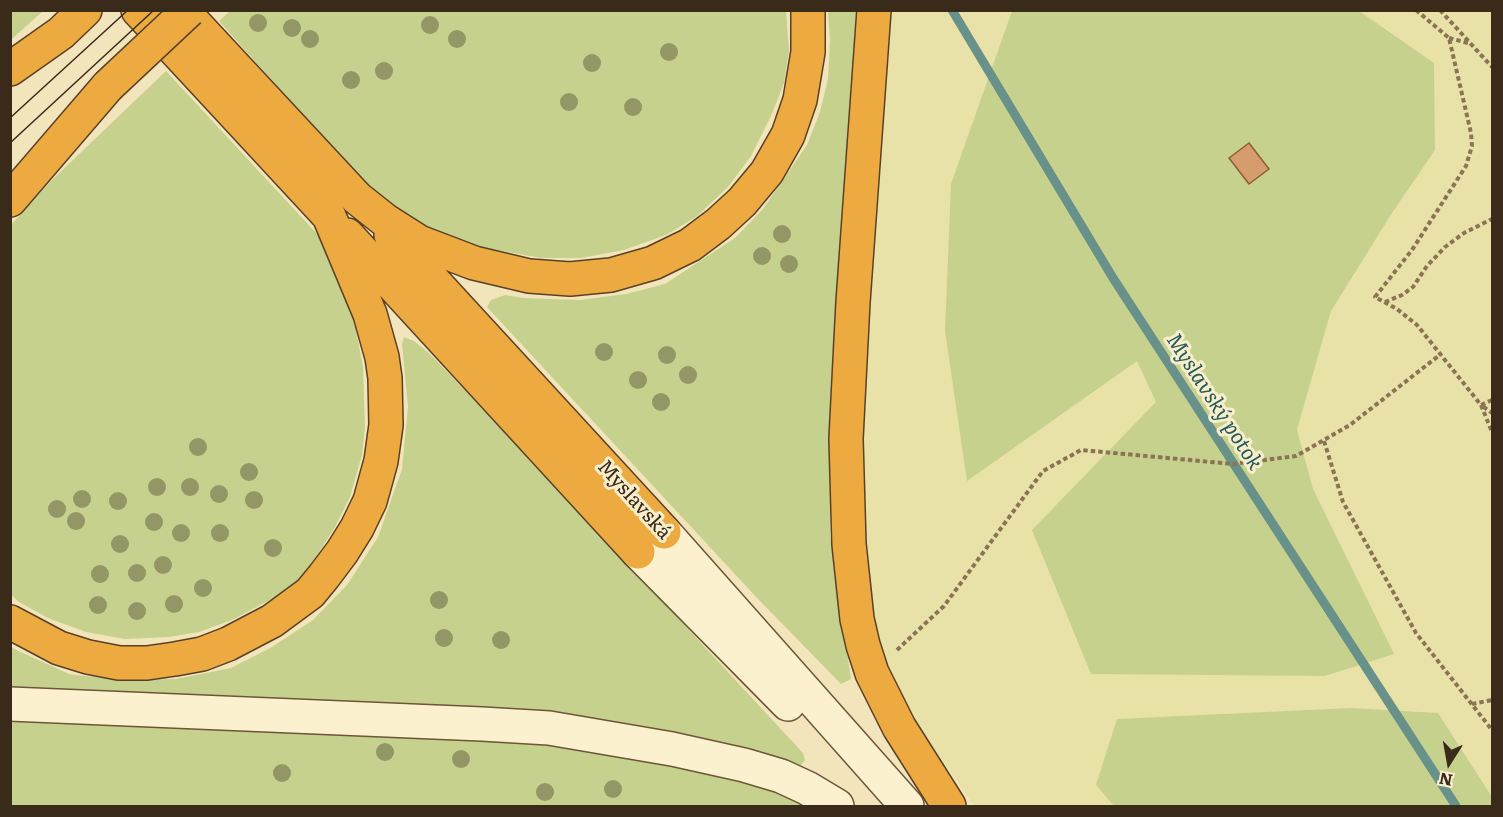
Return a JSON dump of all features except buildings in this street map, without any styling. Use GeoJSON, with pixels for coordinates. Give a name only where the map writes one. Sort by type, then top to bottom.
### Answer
{"type":"FeatureCollection","features":[{"type":"Feature","properties":{"kind":"highway"},"geometry":{"type":"LineString","coordinates":[[10,80],[85,10]]}},
{"type":"Feature","properties":{"kind":"highway","name":"Myslavská"},"geometry":{"type":"LineString","coordinates":[[138,10],[638,552]]}},
{"type":"Feature","properties":{"kind":"highway"},"geometry":{"type":"LineString","coordinates":[[182,10],[357,198],[386,221],[420,242],[495,270],[529,276],[570,279],[611,276],[653,263],[690,245],[742,202],[767,172],[788,135],[800,100],[808,52],[808,10]]}},
{"type":"Feature","properties":{"kind":"highway"},"geometry":{"type":"LineString","coordinates":[[10,177],[189,10]]}},
{"type":"Feature","properties":{"kind":"highway"},"geometry":{"type":"LineString","coordinates":[[874,10],[853,302],[846,470],[849,544],[857,619],[872,674],[899,727],[949,807]]}},
{"type":"Feature","properties":{"kind":"highway"},"geometry":{"type":"LineString","coordinates":[[10,69],[61,33]]}},
{"type":"Feature","properties":{"kind":"highway"},"geometry":{"type":"LineString","coordinates":[[10,200],[108,87]]}},
{"type":"Feature","properties":{"kind":"highway","name":"Myslavská"},"geometry":{"type":"LineString","coordinates":[[357,198],[664,532]]}},
{"type":"Feature","properties":{"kind":"highway"},"geometry":{"type":"LineString","coordinates":[[10,622],[59,648],[79,654],[119,663],[147,663],[202,654],[248,634],[272,621],[310,592],[324,576],[342,552],[370,501],[381,461],[386,425],[382,357],[370,314],[329,216]]}},
{"type":"Feature","properties":{"kind":"street","name":"Myslavská"},"geometry":{"type":"LineString","coordinates":[[664,532],[907,807]]}},
{"type":"Feature","properties":{"kind":"street","name":"Myslavská"},"geometry":{"type":"LineString","coordinates":[[638,552],[890,807]]}},
{"type":"Feature","properties":{"kind":"street"},"geometry":{"type":"LineString","coordinates":[[10,704],[549,728],[672,748],[744,765],[799,784],[837,807]]}},
{"type":"Feature","properties":{"kind":"path"},"geometry":{"type":"LineString","coordinates":[[1416,10],[1449,39],[1468,43]]}},
{"type":"Feature","properties":{"kind":"path"},"geometry":{"type":"LineString","coordinates":[[1440,10],[1492,68]]}},
{"type":"Feature","properties":{"kind":"path"},"geometry":{"type":"LineString","coordinates":[[1449,39],[1471,133],[1467,166],[1412,250],[1375,297],[1397,309],[1417,325],[1481,405],[1492,432]]}},
{"type":"Feature","properties":{"kind":"path"},"geometry":{"type":"LineString","coordinates":[[1385,302],[1402,295],[1413,287],[1427,266],[1445,247],[1464,233],[1492,219]]}},
{"type":"Feature","properties":{"kind":"path"},"geometry":{"type":"LineString","coordinates":[[872,674],[944,606],[1043,471],[1081,450],[1233,464],[1296,456],[1350,425],[1442,354]]}},
{"type":"Feature","properties":{"kind":"path"},"geometry":{"type":"LineString","coordinates":[[1481,405],[1492,400]]}},
{"type":"Feature","properties":{"kind":"path"},"geometry":{"type":"LineString","coordinates":[[1481,405],[1492,413]]}},
{"type":"Feature","properties":{"kind":"path"},"geometry":{"type":"LineString","coordinates":[[1324,441],[1343,502],[1416,633],[1492,730]]}},
{"type":"Feature","properties":{"kind":"path"},"geometry":{"type":"LineString","coordinates":[[1472,704],[1492,700]]}},
{"type":"Feature","properties":{"kind":"shaded area"},"geometry":{"type":"Polygon","coordinates":[[[888,11],[1492,11],[1492,806],[974,806],[922,731],[895,681],[883,650],[874,616],[863,554],[861,412],[888,11]]]}},
{"type":"Feature","properties":{"kind":"green space"},"geometry":{"type":"Polygon","coordinates":[[[11,10],[43,10],[43,11],[11,40],[11,10]]]}},
{"type":"Feature","properties":{"kind":"green space"},"geometry":{"type":"Polygon","coordinates":[[[231,10],[786,11],[789,51],[784,83],[751,156],[728,187],[696,217],[666,235],[624,250],[581,258],[541,258],[458,243],[426,229],[397,211],[357,175],[219,21],[231,10]]]}},
{"type":"Feature","properties":{"kind":"green space"},"geometry":{"type":"Polygon","coordinates":[[[828,11],[856,11],[831,435],[830,536],[851,679],[841,684],[759,600],[487,307],[491,300],[505,295],[580,300],[626,294],[665,284],[735,238],[763,209],[807,145],[820,112],[828,79],[830,41],[828,11]]]}},
{"type":"Feature","properties":{"kind":"green space"},"geometry":{"type":"Polygon","coordinates":[[[1012,11],[1359,11],[1434,63],[1435,150],[1392,213],[1331,311],[1297,430],[1313,489],[1394,654],[1325,676],[1091,674],[1032,530],[1156,402],[1137,361],[967,481],[945,331],[951,184],[1012,11]]]}},
{"type":"Feature","properties":{"kind":"green space"},"geometry":{"type":"Polygon","coordinates":[[[166,71],[319,236],[348,301],[356,330],[363,367],[365,427],[362,455],[350,497],[335,527],[312,563],[295,583],[270,600],[232,620],[199,632],[169,637],[125,639],[86,632],[48,618],[11,595],[10,226],[52,180],[166,71]]]}},
{"type":"Feature","properties":{"kind":"green space"},"geometry":{"type":"Polygon","coordinates":[[[404,337],[414,341],[429,353],[523,451],[803,753],[805,760],[801,765],[794,766],[691,737],[581,716],[430,706],[11,690],[10,647],[69,674],[119,680],[176,679],[231,668],[272,647],[313,620],[347,585],[378,537],[402,469],[408,407],[402,344],[404,337]]]}},
{"type":"Feature","properties":{"kind":"green space"},"geometry":{"type":"Polygon","coordinates":[[[1351,708],[1438,713],[1492,797],[1492,806],[1114,806],[1096,785],[1117,719],[1351,708]]]}},
{"type":"Feature","properties":{"kind":"green space"},"geometry":{"type":"Polygon","coordinates":[[[11,718],[548,742],[631,755],[770,786],[810,806],[11,806],[11,718]]]}},
{"type":"Feature","properties":{"kind":"waterway","name":"Myslavský potok"},"geometry":{"type":"LineString","coordinates":[[952,10],[1113,278],[1456,806]]}},
{"type":"Feature","properties":{"kind":"tram line"},"geometry":{"type":"LineString","coordinates":[[10,118],[128,10]]}},
{"type":"Feature","properties":{"kind":"tram line"},"geometry":{"type":"LineString","coordinates":[[10,143],[154,10]]}}]}
